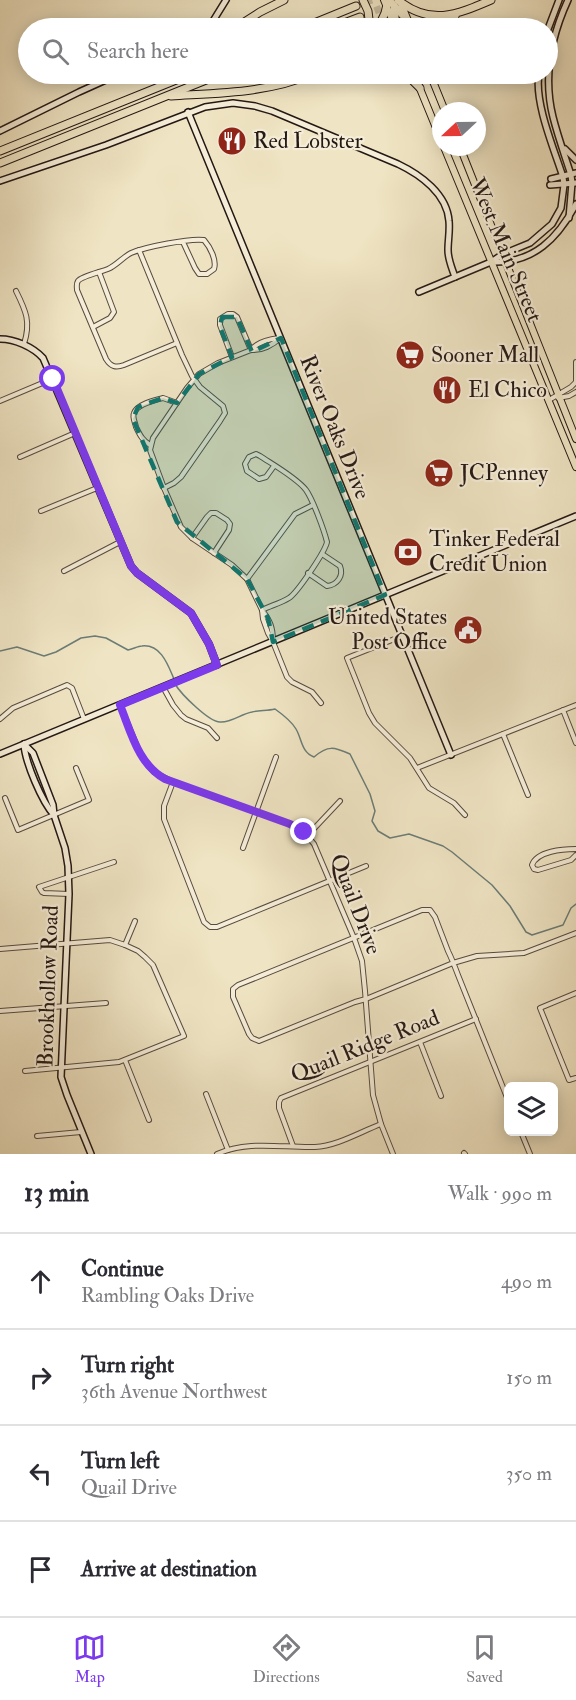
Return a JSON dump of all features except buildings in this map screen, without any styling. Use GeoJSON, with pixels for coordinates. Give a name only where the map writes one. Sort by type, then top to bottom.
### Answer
{"type":"FeatureCollection","features":[{"type":"Feature","properties":{"kind":"highway"},"geometry":{"type":"LineString","coordinates":[[251,18],[284,0]]}},
{"type":"Feature","properties":{"kind":"highway"},"geometry":{"type":"LineString","coordinates":[[363,0],[369,18]]}},
{"type":"Feature","properties":{"kind":"highway"},"geometry":{"type":"LineString","coordinates":[[393,2],[431,16],[445,16],[491,0]]}},
{"type":"Feature","properties":{"kind":"highway"},"geometry":{"type":"LineString","coordinates":[[393,2],[405,18]]}},
{"type":"Feature","properties":{"kind":"highway"},"geometry":{"type":"LineString","coordinates":[[384,18],[393,2]]}},
{"type":"Feature","properties":{"kind":"highway"},"geometry":{"type":"LineString","coordinates":[[393,2],[395,18]]}},
{"type":"Feature","properties":{"kind":"highway"},"geometry":{"type":"LineString","coordinates":[[327,18],[356,6]]}},
{"type":"Feature","properties":{"kind":"highway"},"geometry":{"type":"LineString","coordinates":[[453,18],[458,13]]}},
{"type":"Feature","properties":{"kind":"highway"},"geometry":{"type":"LineString","coordinates":[[0,163],[196,84]]}},
{"type":"Feature","properties":{"kind":"highway"},"geometry":{"type":"LineString","coordinates":[[166,96],[202,94],[278,84]]}},
{"type":"Feature","properties":{"kind":"highway"},"geometry":{"type":"LineString","coordinates":[[416,84],[420,88]]}},
{"type":"Feature","properties":{"kind":"highway"},"geometry":{"type":"LineString","coordinates":[[0,151],[162,85]]}},
{"type":"Feature","properties":{"kind":"main road"},"geometry":{"type":"LineString","coordinates":[[215,18],[226,0]]}},
{"type":"Feature","properties":{"kind":"main road"},"geometry":{"type":"LineString","coordinates":[[553,18],[560,0]]}},
{"type":"Feature","properties":{"kind":"main road"},"geometry":{"type":"LineString","coordinates":[[558,22],[568,0]]}},
{"type":"Feature","properties":{"kind":"main road"},"geometry":{"type":"LineString","coordinates":[[0,131],[97,84]]}},
{"type":"Feature","properties":{"kind":"main road"},"geometry":{"type":"LineString","coordinates":[[418,84],[432,118]]}},
{"type":"Feature","properties":{"kind":"main road"},"geometry":{"type":"LineString","coordinates":[[435,84],[442,102]]}},
{"type":"Feature","properties":{"kind":"main road"},"geometry":{"type":"LineString","coordinates":[[419,292],[530,243],[552,224],[561,208],[564,184],[541,108],[539,84]]}},
{"type":"Feature","properties":{"kind":"main road"},"geometry":{"type":"LineString","coordinates":[[548,84],[552,116],[574,174],[569,218]]}},
{"type":"Feature","properties":{"kind":"main road"},"geometry":{"type":"LineString","coordinates":[[0,181],[106,145],[205,107],[224,103],[263,108],[412,171],[431,186],[441,199],[450,223],[448,258],[455,277]]}},
{"type":"Feature","properties":{"kind":"main road","name":"River Oaks Drive"},"geometry":{"type":"LineString","coordinates":[[188,112],[451,755]]}},
{"type":"Feature","properties":{"kind":"main road"},"geometry":{"type":"LineString","coordinates":[[561,143],[576,160]]}},
{"type":"Feature","properties":{"kind":"main road","name":"West Main Street"},"geometry":{"type":"LineString","coordinates":[[448,156],[576,467]]}},
{"type":"Feature","properties":{"kind":"main road","name":"West Main Street"},"geometry":{"type":"LineString","coordinates":[[464,156],[576,439]]}},
{"type":"Feature","properties":{"kind":"main road"},"geometry":{"type":"LineString","coordinates":[[574,174],[550,182],[574,183]]}},
{"type":"Feature","properties":{"kind":"main road"},"geometry":{"type":"LineString","coordinates":[[491,262],[507,263],[536,252],[551,241],[569,218],[576,204]]}},
{"type":"Feature","properties":{"kind":"main road"},"geometry":{"type":"LineString","coordinates":[[0,339],[23,345],[40,355],[53,379],[133,569],[191,613],[209,644],[217,665]]}},
{"type":"Feature","properties":{"kind":"main road"},"geometry":{"type":"LineString","coordinates":[[0,754],[576,516]]}},
{"type":"Feature","properties":{"kind":"main road","name":"Brookhollow Road"},"geometry":{"type":"LineString","coordinates":[[24,744],[24,756],[47,808],[54,816],[65,848],[69,894],[62,1081],[91,1154]]}},
{"type":"Feature","properties":{"kind":"street"},"geometry":{"type":"LineString","coordinates":[[177,344],[124,366],[114,366],[106,359],[77,285],[80,280],[111,267],[139,250],[199,239],[206,241],[215,261],[214,269],[207,274],[199,274],[183,242]]}},
{"type":"Feature","properties":{"kind":"street"},"geometry":{"type":"LineString","coordinates":[[139,250],[194,380],[222,404],[225,413],[181,477],[164,488]]}},
{"type":"Feature","properties":{"kind":"street"},"geometry":{"type":"LineString","coordinates":[[93,327],[110,318],[114,312],[99,272]]}},
{"type":"Feature","properties":{"kind":"street"},"geometry":{"type":"LineString","coordinates":[[16,291],[28,319],[23,345]]}},
{"type":"Feature","properties":{"kind":"street"},"geometry":{"type":"LineString","coordinates":[[232,357],[220,325],[220,319],[228,314],[237,317],[251,350]]}},
{"type":"Feature","properties":{"kind":"street"},"geometry":{"type":"LineString","coordinates":[[281,338],[255,345],[251,350],[205,370],[194,380],[153,438],[150,445],[151,455],[177,522],[192,538],[237,569],[247,579],[273,630],[273,642],[289,680],[312,692],[321,703]]}},
{"type":"Feature","properties":{"kind":"street"},"geometry":{"type":"LineString","coordinates":[[560,396],[576,382],[576,362]]}},
{"type":"Feature","properties":{"kind":"street"},"geometry":{"type":"LineString","coordinates":[[0,401],[53,379]]}},
{"type":"Feature","properties":{"kind":"street"},"geometry":{"type":"LineString","coordinates":[[549,400],[576,392]]}},
{"type":"Feature","properties":{"kind":"street"},"geometry":{"type":"LineString","coordinates":[[150,445],[140,435],[133,419],[135,411],[138,407],[163,398],[177,403]]}},
{"type":"Feature","properties":{"kind":"street"},"geometry":{"type":"LineString","coordinates":[[20,456],[75,433]]}},
{"type":"Feature","properties":{"kind":"street"},"geometry":{"type":"LineString","coordinates":[[262,610],[290,598],[326,548],[327,539],[305,488],[274,466],[256,454],[249,457],[245,464],[247,471],[259,479],[266,477],[274,466]]}},
{"type":"Feature","properties":{"kind":"street"},"geometry":{"type":"LineString","coordinates":[[41,511],[98,488]]}},
{"type":"Feature","properties":{"kind":"street"},"geometry":{"type":"LineString","coordinates":[[247,579],[299,510],[313,505]]}},
{"type":"Feature","properties":{"kind":"street"},"geometry":{"type":"LineString","coordinates":[[192,538],[211,513],[216,513],[227,520],[230,524],[229,530],[214,553]]}},
{"type":"Feature","properties":{"kind":"street"},"geometry":{"type":"LineString","coordinates":[[64,571],[120,542]]}},
{"type":"Feature","properties":{"kind":"street"},"geometry":{"type":"LineString","coordinates":[[308,573],[327,586],[337,581],[342,573],[340,566],[322,554]]}},
{"type":"Feature","properties":{"kind":"street"},"geometry":{"type":"LineString","coordinates":[[403,636],[347,658],[372,719],[380,730],[410,758],[431,791],[454,803],[465,815]]}},
{"type":"Feature","properties":{"kind":"street"},"geometry":{"type":"LineString","coordinates":[[0,719],[13,708],[67,685],[72,688],[84,720]]}},
{"type":"Feature","properties":{"kind":"street"},"geometry":{"type":"LineString","coordinates":[[164,687],[173,705],[184,718],[208,728],[217,738]]}},
{"type":"Feature","properties":{"kind":"street","name":"Quail Drive"},"geometry":{"type":"LineString","coordinates":[[120,705],[132,736],[147,764],[159,776],[290,824],[308,835],[318,850],[362,961],[372,1095],[393,1154]]}},
{"type":"Feature","properties":{"kind":"street"},"geometry":{"type":"LineString","coordinates":[[417,768],[576,705]]}},
{"type":"Feature","properties":{"kind":"street"},"geometry":{"type":"LineString","coordinates":[[563,710],[576,742]]}},
{"type":"Feature","properties":{"kind":"street"},"geometry":{"type":"LineString","coordinates":[[503,734],[528,795]]}},
{"type":"Feature","properties":{"kind":"street"},"geometry":{"type":"LineString","coordinates":[[243,848],[276,757]]}},
{"type":"Feature","properties":{"kind":"street"},"geometry":{"type":"LineString","coordinates":[[5,798],[18,830],[54,816],[89,800],[76,768]]}},
{"type":"Feature","properties":{"kind":"street"},"geometry":{"type":"LineString","coordinates":[[173,782],[164,806],[164,819],[204,922],[210,927],[217,927],[366,866]]}},
{"type":"Feature","properties":{"kind":"street"},"geometry":{"type":"LineString","coordinates":[[308,835],[340,801]]}},
{"type":"Feature","properties":{"kind":"street"},"geometry":{"type":"LineString","coordinates":[[576,849],[548,853],[535,859],[532,865],[538,870],[571,860],[576,855]]}},
{"type":"Feature","properties":{"kind":"street"},"geometry":{"type":"LineString","coordinates":[[69,894],[44,893],[39,888],[42,884],[114,862]]}},
{"type":"Feature","properties":{"kind":"street"},"geometry":{"type":"LineString","coordinates":[[504,1090],[453,963],[435,917],[430,910],[422,910],[235,987],[233,991],[233,997],[249,1034],[254,1040],[259,1041],[453,963],[477,956],[524,953],[576,933]]}},
{"type":"Feature","properties":{"kind":"street"},"geometry":{"type":"LineString","coordinates":[[125,945],[135,921]]}},
{"type":"Feature","properties":{"kind":"street"},"geometry":{"type":"LineString","coordinates":[[0,949],[105,940],[125,945],[145,957],[153,965],[184,1036],[110,1064],[25,1071]]}},
{"type":"Feature","properties":{"kind":"street"},"geometry":{"type":"LineString","coordinates":[[576,993],[540,1008],[569,1080],[576,1078]]}},
{"type":"Feature","properties":{"kind":"street"},"geometry":{"type":"LineString","coordinates":[[0,1011],[106,1003]]}},
{"type":"Feature","properties":{"kind":"street","name":"Quail Ridge Road"},"geometry":{"type":"LineString","coordinates":[[293,1146],[279,1108],[281,1098],[476,1019]]}},
{"type":"Feature","properties":{"kind":"street"},"geometry":{"type":"LineString","coordinates":[[420,1042],[441,1096]]}},
{"type":"Feature","properties":{"kind":"street"},"geometry":{"type":"LineString","coordinates":[[125,1060],[149,1120]]}},
{"type":"Feature","properties":{"kind":"street"},"geometry":{"type":"LineString","coordinates":[[206,1094],[228,1149]]}},
{"type":"Feature","properties":{"kind":"street"},"geometry":{"type":"LineString","coordinates":[[218,1154],[228,1149],[245,1146],[314,1147],[330,1144],[381,1124]]}},
{"type":"Feature","properties":{"kind":"street"},"geometry":{"type":"LineString","coordinates":[[37,1136],[81,1132]]}},
{"type":"Feature","properties":{"kind":"street"},"geometry":{"type":"LineString","coordinates":[[523,1136],[530,1154]]}},
{"type":"Feature","properties":{"kind":"highlighted area"},"geometry":{"type":"Polygon","coordinates":[[[222,317],[237,317],[252,352],[281,338],[385,595],[273,642],[268,618],[247,579],[177,522],[133,419],[138,407],[163,398],[177,403],[199,374],[232,357],[220,327],[222,317]]]}},
{"type":"Feature","properties":{"kind":"waterway"},"geometry":{"type":"LineString","coordinates":[[0,651],[17,647],[44,656],[81,638],[95,636],[106,638],[128,650],[142,646],[154,648],[163,656],[174,679]]}},
{"type":"Feature","properties":{"kind":"waterway"},"geometry":{"type":"LineString","coordinates":[[175,684],[196,707],[215,721],[224,722],[252,712],[275,709],[294,726],[304,749],[310,755],[314,757],[323,750],[331,748],[350,754],[370,794],[375,811],[372,821],[378,831],[390,838],[409,834],[443,846],[452,852],[492,885],[510,906],[526,932],[532,935],[563,925],[571,908],[576,904]]}},
{"type":"Feature","properties":{"kind":"tunnel"},"geometry":{"type":"LineString","coordinates":[[356,6],[372,0]]}},
{"type":"Feature","properties":{"kind":"tunnel"},"geometry":{"type":"LineString","coordinates":[[365,15],[391,4]]}},
{"type":"Feature","properties":{"kind":"place","name":"Red Lobster"},"geometry":{"type":"Point","coordinates":[232,141]}},
{"type":"Feature","properties":{"kind":"place","name":"Sooner Mall"},"geometry":{"type":"Point","coordinates":[410,355]}},
{"type":"Feature","properties":{"kind":"place","name":"El Chico"},"geometry":{"type":"Point","coordinates":[447,390]}},
{"type":"Feature","properties":{"kind":"place","name":"JCPenney"},"geometry":{"type":"Point","coordinates":[439,473]}},
{"type":"Feature","properties":{"kind":"place","name":"Tinker Federal Credit Union"},"geometry":{"type":"Point","coordinates":[408,552]}},
{"type":"Feature","properties":{"kind":"place","name":"United States Post Office"},"geometry":{"type":"Point","coordinates":[468,630]}},
{"type":"Feature","properties":{"kind":"route"},"geometry":{"type":"LineString","coordinates":[[53,379],[131,566],[137,573],[191,613],[209,644],[217,665],[120,705],[144,759],[154,772],[165,779],[290,824],[304,832]]}}]}
